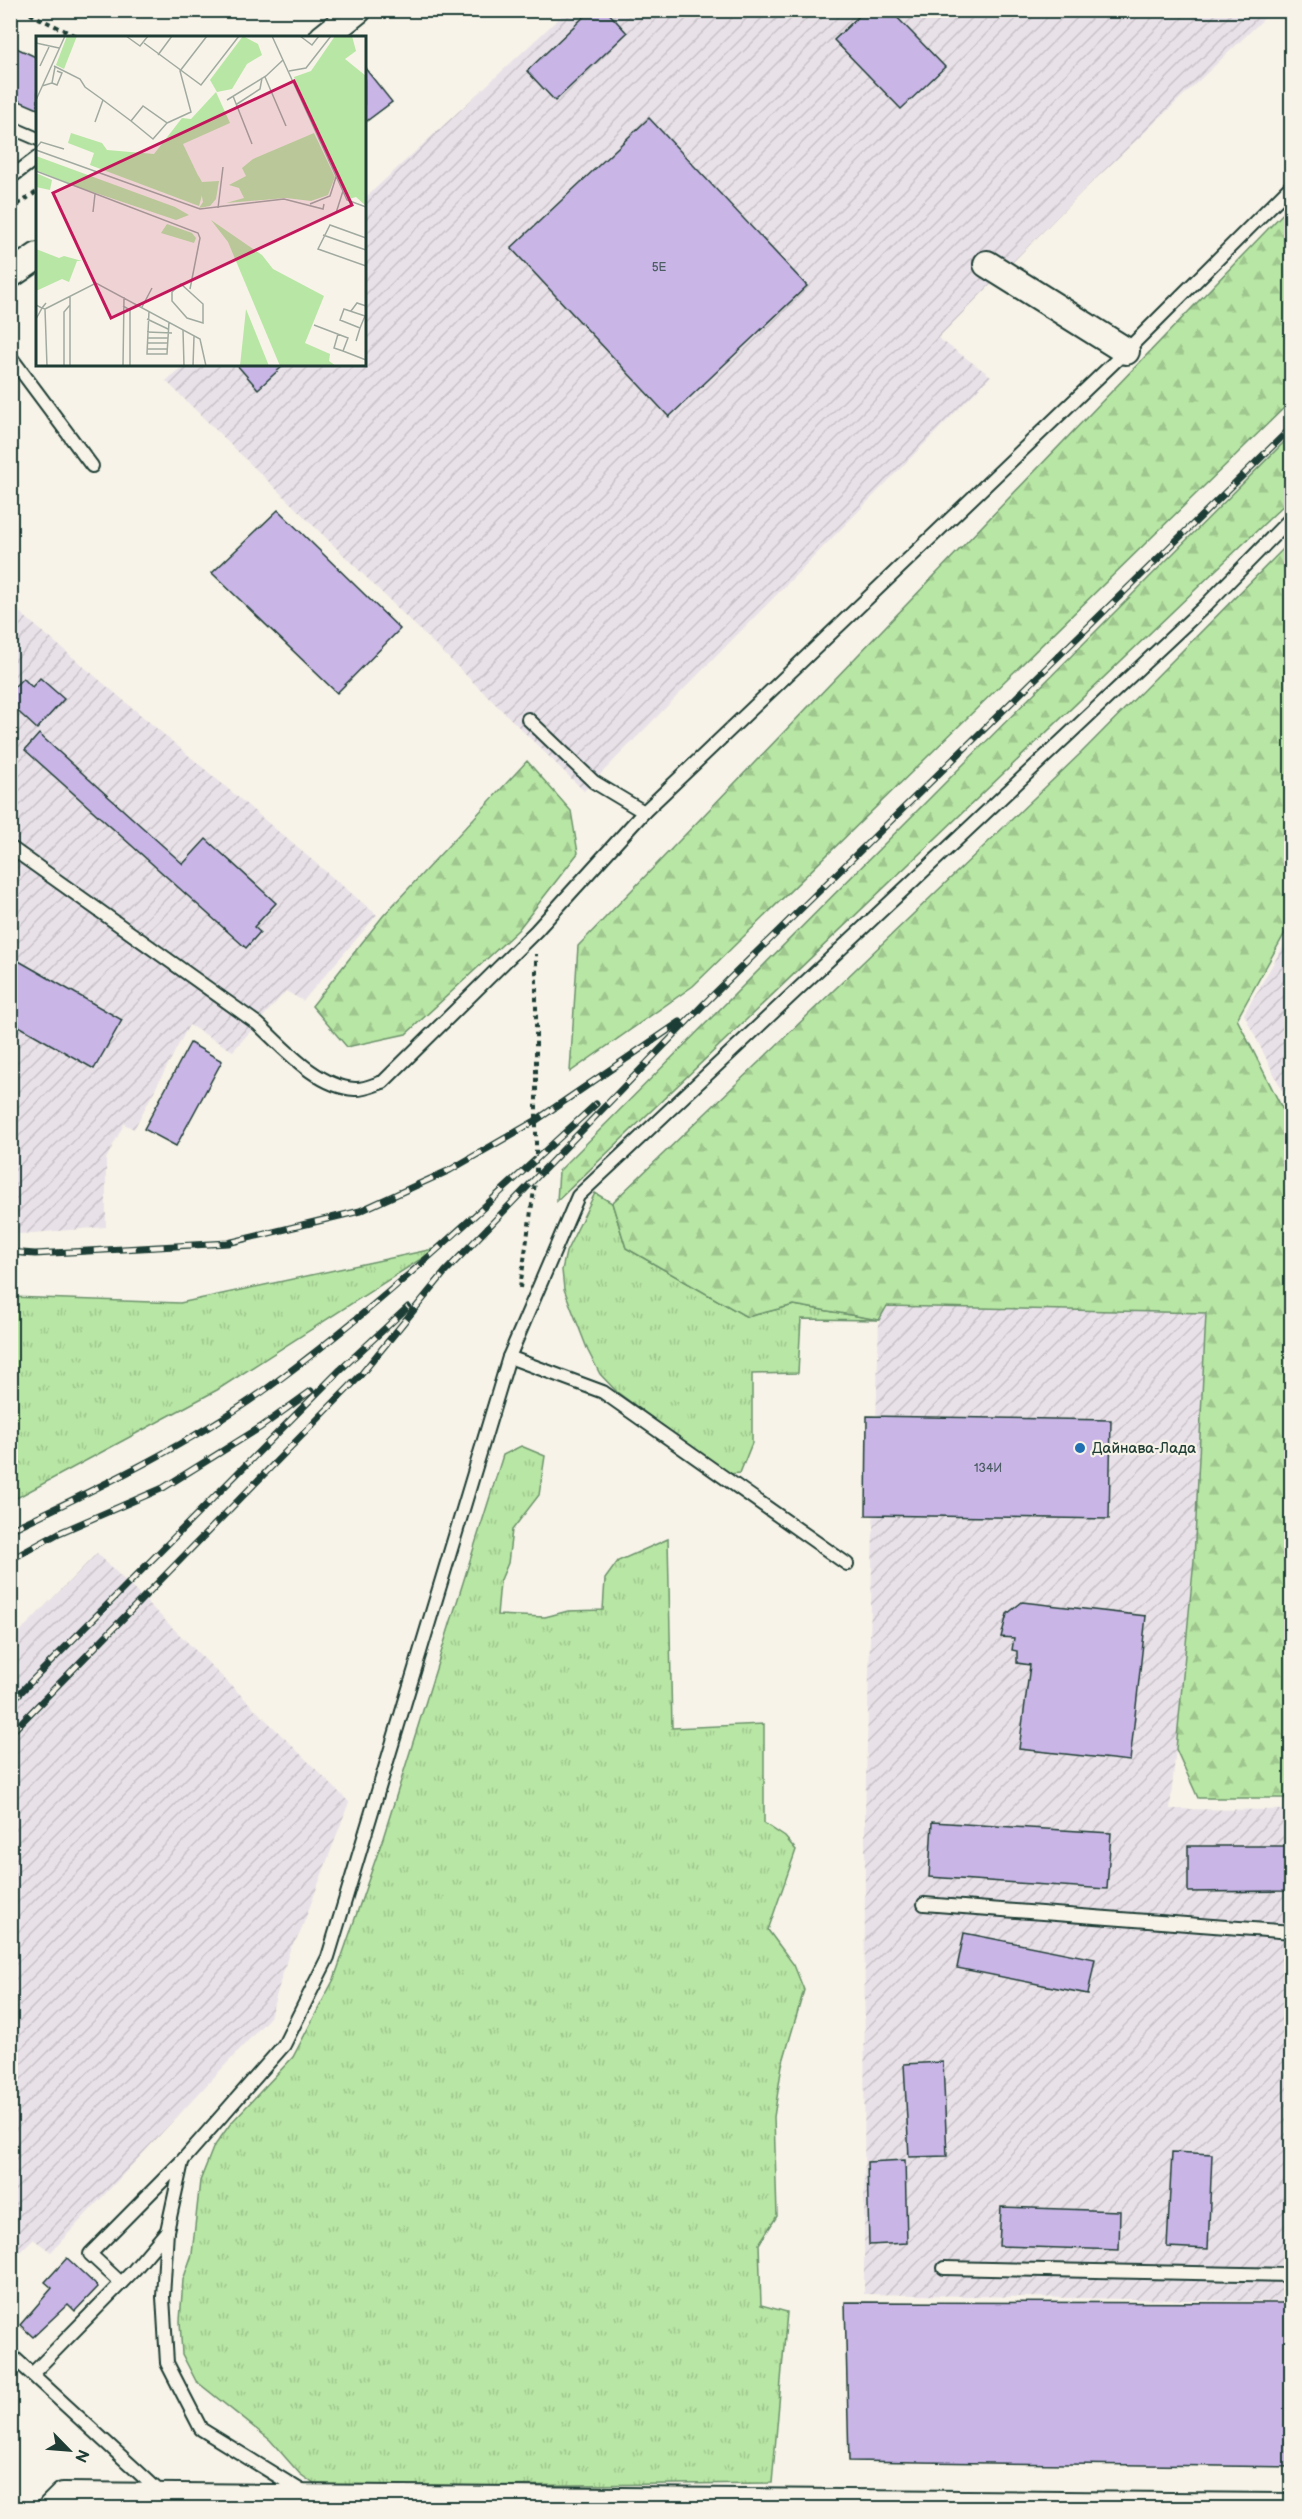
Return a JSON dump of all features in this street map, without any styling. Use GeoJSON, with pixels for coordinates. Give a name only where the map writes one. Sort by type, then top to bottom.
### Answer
{"type":"FeatureCollection","features":[{"type":"Feature","properties":{"kind":"street"},"geometry":{"type":"LineString","coordinates":[[326,36],[358,10]]}},
{"type":"Feature","properties":{"kind":"street"},"geometry":{"type":"LineString","coordinates":[[10,275],[36,257]]}},
{"type":"Feature","properties":{"kind":"street"},"geometry":{"type":"LineString","coordinates":[[987,264],[1126,351]]}},
{"type":"Feature","properties":{"kind":"street"},"geometry":{"type":"LineString","coordinates":[[51,2508],[63,2496],[1292,2507]]}},
{"type":"Feature","properties":{"kind":"lane"},"geometry":{"type":"LineString","coordinates":[[10,126],[36,138]]}},
{"type":"Feature","properties":{"kind":"lane"},"geometry":{"type":"LineString","coordinates":[[10,178],[36,158]]}},
{"type":"Feature","properties":{"kind":"lane"},"geometry":{"type":"LineString","coordinates":[[10,847],[258,1024],[285,1050],[326,1081],[356,1089],[383,1082],[536,931],[644,812],[1126,351],[1292,185]]}},
{"type":"Feature","properties":{"kind":"lane"},"geometry":{"type":"LineString","coordinates":[[10,356],[92,466]]}},
{"type":"Feature","properties":{"kind":"lane"},"geometry":{"type":"LineString","coordinates":[[121,2283],[90,2254],[183,2161],[284,2045],[328,1957],[509,1357],[578,1196],[1204,607],[1292,517]]}},
{"type":"Feature","properties":{"kind":"lane"},"geometry":{"type":"LineString","coordinates":[[528,720],[594,782],[644,812]]}},
{"type":"Feature","properties":{"kind":"lane"},"geometry":{"type":"LineString","coordinates":[[509,1357],[603,1392],[847,1564]]}},
{"type":"Feature","properties":{"kind":"lane"},"geometry":{"type":"LineString","coordinates":[[924,1904],[1292,1932]]}},
{"type":"Feature","properties":{"kind":"lane"},"geometry":{"type":"LineString","coordinates":[[183,2161],[166,2231],[163,2297],[167,2363],[201,2429],[314,2498]]}},
{"type":"Feature","properties":{"kind":"lane"},"geometry":{"type":"LineString","coordinates":[[32,2374],[121,2283],[166,2231]]}},
{"type":"Feature","properties":{"kind":"lane"},"geometry":{"type":"LineString","coordinates":[[944,2268],[1292,2275]]}},
{"type":"Feature","properties":{"kind":"lane"},"geometry":{"type":"LineString","coordinates":[[10,2354],[165,2497]]}},
{"type":"Feature","properties":{"kind":"path"},"geometry":{"type":"LineString","coordinates":[[22,10],[76,36]]}},
{"type":"Feature","properties":{"kind":"path"},"geometry":{"type":"LineString","coordinates":[[10,210],[36,192]]}},
{"type":"Feature","properties":{"kind":"path"},"geometry":{"type":"LineString","coordinates":[[519,1289],[536,1176],[536,931]]}},
{"type":"Feature","properties":{"kind":"shaded area"},"geometry":{"type":"Polygon","coordinates":[[[567,11],[1272,11],[1082,192],[938,338],[991,376],[584,791],[166,381],[183,366],[366,366],[366,197],[567,11]]]}},
{"type":"Feature","properties":{"kind":"shaded area"},"geometry":{"type":"Polygon","coordinates":[[[11,605],[377,915],[303,1001],[286,991],[233,1051],[189,1025],[134,1129],[124,1124],[106,1159],[106,1227],[11,1234],[11,605]]]}},
{"type":"Feature","properties":{"kind":"shaded area"},"geometry":{"type":"Polygon","coordinates":[[[1291,933],[1291,1108],[1244,1014],[1291,933]]]}},
{"type":"Feature","properties":{"kind":"shaded area"},"geometry":{"type":"Polygon","coordinates":[[[886,1306],[1206,1312],[1194,1560],[1170,1809],[1291,1810],[1291,2302],[864,2294],[865,1815],[879,1320],[886,1306]]]}},
{"type":"Feature","properties":{"kind":"shaded area"},"geometry":{"type":"Polygon","coordinates":[[[97,1553],[349,1802],[300,1933],[290,1949],[270,2017],[51,2252],[33,2239],[11,2261],[11,1641],[97,1553]]]}},
{"type":"Feature","properties":{"kind":"green space"},"geometry":{"type":"Polygon","coordinates":[[[1291,205],[1291,401],[693,986],[570,1072],[578,946],[1291,205]]]}},
{"type":"Feature","properties":{"kind":"green space"},"geometry":{"type":"Polygon","coordinates":[[[1291,435],[1291,498],[557,1201],[559,1171],[1291,435]]]}},
{"type":"Feature","properties":{"kind":"green space"},"geometry":{"type":"Polygon","coordinates":[[[1291,541],[1291,922],[1237,1019],[1291,1126],[1291,1798],[1198,1798],[1176,1749],[1194,1560],[1206,1313],[887,1306],[879,1320],[794,1305],[747,1317],[626,1248],[612,1203],[1081,753],[1291,541]]]}},
{"type":"Feature","properties":{"kind":"green space"},"geometry":{"type":"Polygon","coordinates":[[[527,761],[571,811],[578,853],[518,930],[406,1034],[347,1047],[312,1006],[383,916],[527,761]]]}},
{"type":"Feature","properties":{"kind":"green space"},"geometry":{"type":"Polygon","coordinates":[[[595,1193],[612,1203],[626,1248],[747,1317],[794,1305],[879,1320],[801,1319],[798,1373],[752,1374],[752,1443],[740,1473],[729,1474],[617,1392],[600,1374],[588,1351],[564,1289],[562,1270],[566,1252],[595,1193]]]}},
{"type":"Feature","properties":{"kind":"green space"},"geometry":{"type":"Polygon","coordinates":[[[438,1248],[217,1390],[11,1501],[11,1297],[180,1303],[438,1248]]]}},
{"type":"Feature","properties":{"kind":"green space"},"geometry":{"type":"Polygon","coordinates":[[[521,1446],[545,1456],[539,1495],[512,1530],[508,1563],[500,1582],[497,1615],[545,1617],[568,1611],[603,1610],[605,1579],[618,1561],[668,1539],[672,1728],[764,1724],[764,1823],[785,1837],[796,1850],[768,1930],[794,1965],[804,1990],[782,2065],[774,2117],[777,2216],[759,2244],[761,2305],[787,2312],[772,2483],[382,2487],[314,2484],[300,2474],[270,2440],[196,2381],[182,2354],[180,2321],[183,2280],[192,2254],[200,2181],[213,2148],[231,2123],[293,2057],[334,1979],[383,1838],[503,1455],[521,1446]]]}},
{"type":"Feature","properties":{"kind":"building"},"geometry":{"type":"Polygon","coordinates":[[[591,10],[606,10],[627,33],[555,101],[527,71],[591,10]]]}},
{"type":"Feature","properties":{"kind":"building"},"geometry":{"type":"Polygon","coordinates":[[[865,10],[890,10],[945,67],[901,109],[834,40],[865,10]]]}},
{"type":"Feature","properties":{"kind":"building"},"geometry":{"type":"Polygon","coordinates":[[[10,45],[36,57],[36,108],[10,97],[10,45]]]}},
{"type":"Feature","properties":{"kind":"building"},"geometry":{"type":"Polygon","coordinates":[[[366,70],[392,102],[366,122],[366,70]]]}},
{"type":"Feature","properties":{"kind":"building"},"geometry":{"type":"Polygon","coordinates":[[[649,118],[807,286],[669,417],[511,248],[649,118]]]}},
{"type":"Feature","properties":{"kind":"building"},"geometry":{"type":"Polygon","coordinates":[[[238,366],[283,366],[258,389],[238,366]]]}},
{"type":"Feature","properties":{"kind":"building"},"geometry":{"type":"Polygon","coordinates":[[[278,510],[400,629],[337,693],[212,573],[278,510]]]}},
{"type":"Feature","properties":{"kind":"building"},"geometry":{"type":"Polygon","coordinates":[[[23,678],[32,687],[40,678],[64,699],[37,729],[10,704],[10,691],[23,678]]]}},
{"type":"Feature","properties":{"kind":"building"},"geometry":{"type":"Polygon","coordinates":[[[39,734],[183,864],[206,839],[276,903],[254,927],[260,932],[246,948],[25,750],[39,734]]]}},
{"type":"Feature","properties":{"kind":"building"},"geometry":{"type":"Polygon","coordinates":[[[10,956],[122,1020],[94,1069],[10,1021],[10,956]]]}},
{"type":"Feature","properties":{"kind":"building"},"geometry":{"type":"Polygon","coordinates":[[[190,1043],[222,1061],[176,1146],[144,1129],[190,1043]]]}},
{"type":"Feature","properties":{"kind":"building"},"geometry":{"type":"Polygon","coordinates":[[[867,1416],[1111,1420],[1109,1519],[866,1515],[867,1416]]]}},
{"type":"Feature","properties":{"kind":"building"},"geometry":{"type":"Polygon","coordinates":[[[1022,1602],[1146,1616],[1130,1761],[1019,1749],[1030,1665],[1017,1663],[1017,1651],[1012,1650],[1014,1638],[1001,1637],[1007,1614],[1022,1602]]]}},
{"type":"Feature","properties":{"kind":"building"},"geometry":{"type":"Polygon","coordinates":[[[932,1822],[1111,1833],[1107,1889],[929,1877],[932,1822]]]}},
{"type":"Feature","properties":{"kind":"building"},"geometry":{"type":"Polygon","coordinates":[[[1188,1846],[1292,1846],[1292,1891],[1188,1892],[1188,1846]]]}},
{"type":"Feature","properties":{"kind":"building"},"geometry":{"type":"Polygon","coordinates":[[[964,1933],[1095,1959],[1088,1994],[957,1968],[964,1933]]]}},
{"type":"Feature","properties":{"kind":"building"},"geometry":{"type":"Polygon","coordinates":[[[943,2062],[947,2156],[909,2157],[904,2064],[943,2062]]]}},
{"type":"Feature","properties":{"kind":"building"},"geometry":{"type":"Polygon","coordinates":[[[1172,2152],[1212,2154],[1208,2249],[1167,2247],[1172,2152]]]}},
{"type":"Feature","properties":{"kind":"building"},"geometry":{"type":"Polygon","coordinates":[[[905,2160],[907,2243],[869,2245],[867,2162],[905,2160]]]}},
{"type":"Feature","properties":{"kind":"building"},"geometry":{"type":"Polygon","coordinates":[[[1001,2207],[1120,2211],[1119,2250],[999,2246],[1001,2207]]]}},
{"type":"Feature","properties":{"kind":"building"},"geometry":{"type":"Polygon","coordinates":[[[67,2258],[98,2287],[75,2311],[68,2304],[33,2337],[20,2325],[52,2288],[45,2282],[67,2258]]]}},
{"type":"Feature","properties":{"kind":"building"},"geometry":{"type":"Polygon","coordinates":[[[845,2302],[1292,2303],[1292,2467],[849,2461],[845,2302]]]}},
{"type":"Feature","properties":{"kind":"railway"},"geometry":{"type":"LineString","coordinates":[[10,1734],[359,1377],[445,1272],[704,1004],[1292,427]]}},
{"type":"Feature","properties":{"kind":"railway"},"geometry":{"type":"LineString","coordinates":[[10,1252],[35,1254],[228,1243],[360,1211],[450,1170],[535,1121],[680,1022]]}},
{"type":"Feature","properties":{"kind":"railway"},"geometry":{"type":"LineString","coordinates":[[10,1530],[176,1446],[269,1387],[355,1321],[396,1286],[596,1104]]}},
{"type":"Feature","properties":{"kind":"railway"},"geometry":{"type":"LineString","coordinates":[[10,1703],[340,1370],[408,1307]]}},
{"type":"Feature","properties":{"kind":"railway"},"geometry":{"type":"LineString","coordinates":[[10,1560],[59,1533],[163,1488],[261,1427],[311,1391]]}},
{"type":"Feature","properties":{"kind":"place","name":"Дайнава-Лада"},"geometry":{"type":"Point","coordinates":[1080,1448]}}]}
